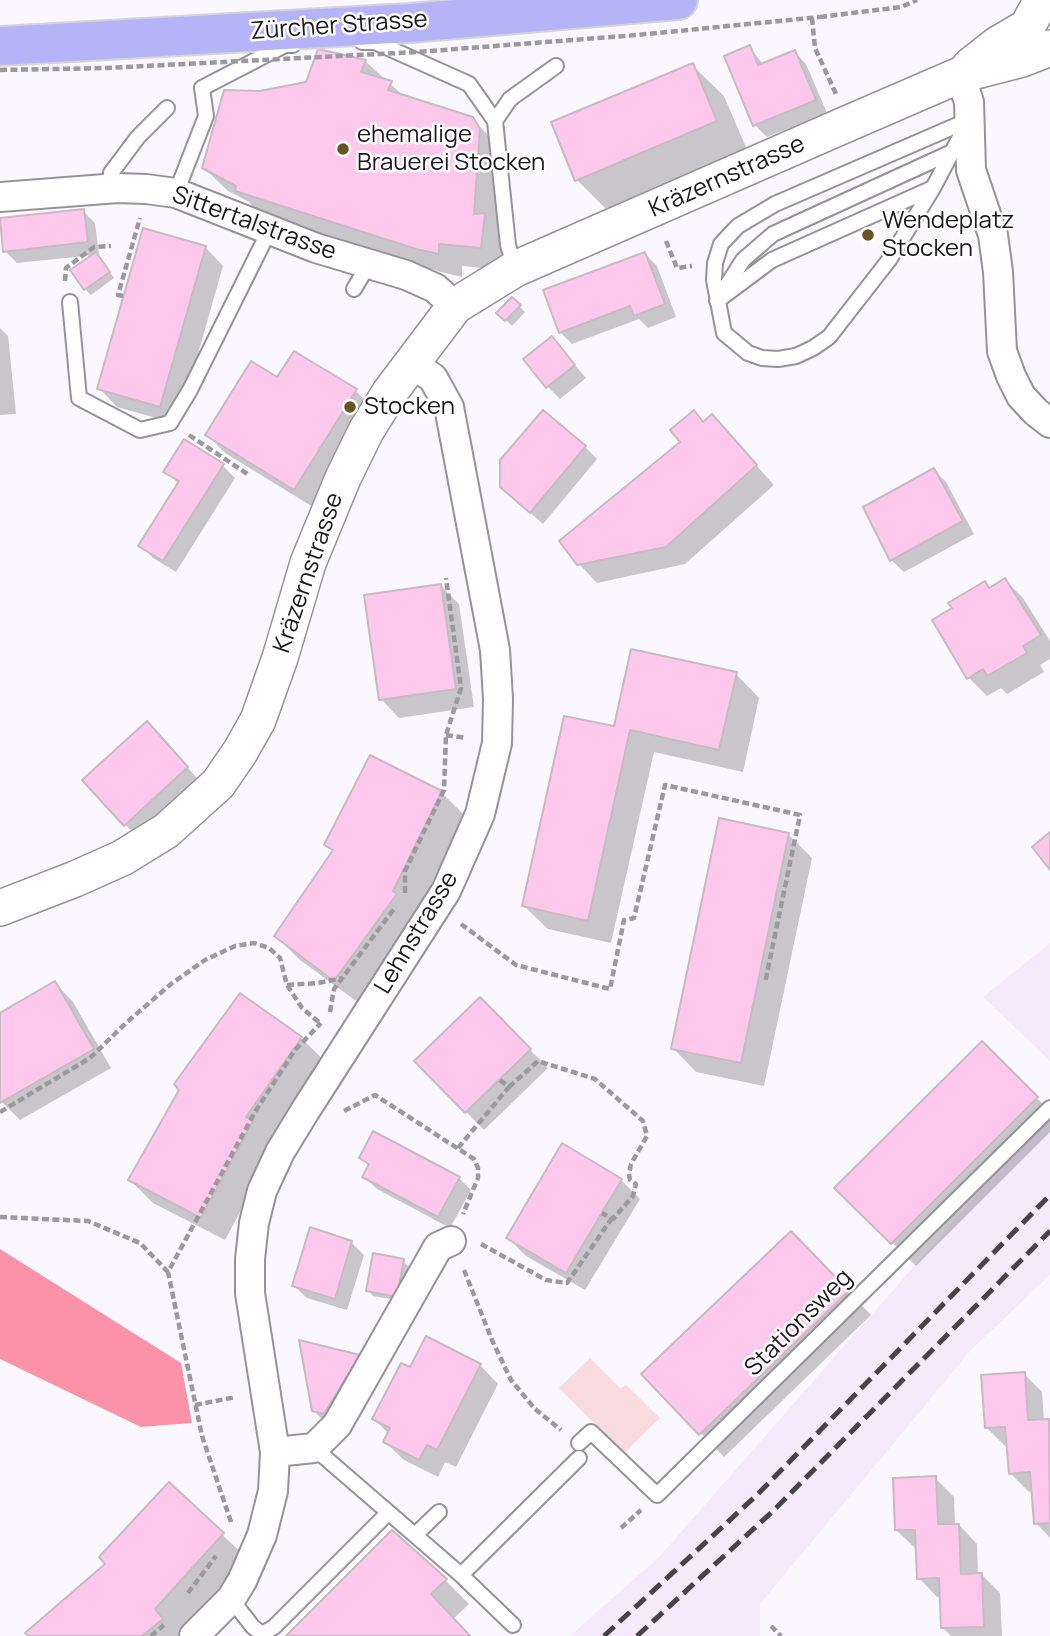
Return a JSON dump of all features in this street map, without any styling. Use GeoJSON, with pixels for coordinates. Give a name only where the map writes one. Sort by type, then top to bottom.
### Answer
{"type":"FeatureCollection","features":[{"type":"Feature","properties":{"kind":"main road","name":"Zürcher Strasse"},"geometry":{"type":"LineString","coordinates":[[0,46],[410,23],[678,0]]}},
{"type":"Feature","properties":{"kind":"street","name":"Kräzernstrasse"},"geometry":{"type":"LineString","coordinates":[[960,75],[998,44],[1027,27],[1042,0]]}},
{"type":"Feature","properties":{"kind":"street","name":"Kräzernstrasse"},"geometry":{"type":"LineString","coordinates":[[0,908],[122,858],[166,831],[218,784],[258,720],[280,658],[308,563],[343,478],[384,402],[455,306],[515,269],[960,75],[1022,59],[1050,48]]}},
{"type":"Feature","properties":{"kind":"street"},"geometry":{"type":"LineString","coordinates":[[960,75],[970,102],[971,170],[992,235],[998,272],[1002,351],[1010,376],[1021,396],[1050,423]]}},
{"type":"Feature","properties":{"kind":"street","name":"Sittertalstrasse"},"geometry":{"type":"LineString","coordinates":[[0,197],[110,189],[146,189],[176,193],[269,231],[406,275],[435,288],[455,306]]}},
{"type":"Feature","properties":{"kind":"street","name":"Lehnstrasse"},"geometry":{"type":"LineString","coordinates":[[194,1636],[232,1598],[262,1535],[273,1491],[275,1451],[250,1293],[254,1223],[262,1191],[280,1152],[305,1111],[446,891],[480,814],[497,743],[495,650],[449,407],[433,378],[412,364]]}},
{"type":"Feature","properties":{"kind":"street"},"geometry":{"type":"LineString","coordinates":[[275,1451],[314,1448],[337,1425],[438,1247],[451,1241]]}},
{"type":"Feature","properties":{"kind":"lane"},"geometry":{"type":"LineString","coordinates":[[349,43],[375,42],[469,85],[495,121],[508,245],[515,269]]}},
{"type":"Feature","properties":{"kind":"lane"},"geometry":{"type":"LineString","coordinates":[[176,193],[206,116],[202,89],[285,45],[311,44]]}},
{"type":"Feature","properties":{"kind":"lane"},"geometry":{"type":"LineString","coordinates":[[495,121],[510,99],[556,66]]}},
{"type":"Feature","properties":{"kind":"lane"},"geometry":{"type":"LineString","coordinates":[[110,189],[111,173],[138,137],[167,107]]}},
{"type":"Feature","properties":{"kind":"lane"},"geometry":{"type":"LineString","coordinates":[[969,120],[933,188],[889,260],[829,337],[796,356],[778,359],[762,358],[748,353],[724,333],[714,280],[715,262],[721,244],[738,226],[775,204],[969,120]]}},
{"type":"Feature","properties":{"kind":"lane"},"geometry":{"type":"LineString","coordinates":[[717,301],[743,260],[773,234],[952,152]]}},
{"type":"Feature","properties":{"kind":"lane"},"geometry":{"type":"LineString","coordinates":[[717,301],[772,260],[933,188]]}},
{"type":"Feature","properties":{"kind":"lane"},"geometry":{"type":"LineString","coordinates":[[70,302],[79,398],[139,430],[170,423],[190,390],[269,231]]}},
{"type":"Feature","properties":{"kind":"lane"},"geometry":{"type":"LineString","coordinates":[[354,289],[369,264]]}},
{"type":"Feature","properties":{"kind":"lane","name":"Stationsweg"},"geometry":{"type":"LineString","coordinates":[[461,1576],[579,1450],[591,1432],[657,1495],[1050,1108]]}},
{"type":"Feature","properties":{"kind":"lane"},"geometry":{"type":"LineString","coordinates":[[314,1448],[415,1535],[513,1625]]}},
{"type":"Feature","properties":{"kind":"lane"},"geometry":{"type":"LineString","coordinates":[[415,1535],[439,1512]]}},
{"type":"Feature","properties":{"kind":"lane"},"geometry":{"type":"LineString","coordinates":[[232,1598],[253,1627],[262,1634],[274,1627],[388,1513]]}},
{"type":"Feature","properties":{"kind":"path"},"geometry":{"type":"LineString","coordinates":[[0,70],[107,68],[416,52],[812,18],[901,7],[916,0]]}},
{"type":"Feature","properties":{"kind":"path"},"geometry":{"type":"LineString","coordinates":[[812,18],[815,48],[838,98]]}},
{"type":"Feature","properties":{"kind":"path"},"geometry":{"type":"LineString","coordinates":[[123,296],[118,295],[138,227]]}},
{"type":"Feature","properties":{"kind":"path"},"geometry":{"type":"LineString","coordinates":[[661,231],[677,268]]}},
{"type":"Feature","properties":{"kind":"path"},"geometry":{"type":"LineString","coordinates":[[66,268],[94,247],[111,246]]}},
{"type":"Feature","properties":{"kind":"path"},"geometry":{"type":"LineString","coordinates":[[170,423],[249,475]]}},
{"type":"Feature","properties":{"kind":"path"},"geometry":{"type":"LineString","coordinates":[[405,894],[405,871],[444,790],[446,735],[461,688],[453,629]]}},
{"type":"Feature","properties":{"kind":"path"},"geometry":{"type":"LineString","coordinates":[[446,735],[468,739]]}},
{"type":"Feature","properties":{"kind":"path"},"geometry":{"type":"LineString","coordinates":[[450,916],[516,965],[610,989],[624,920],[635,918],[665,785],[751,803],[800,815],[765,983]]}},
{"type":"Feature","properties":{"kind":"path"},"geometry":{"type":"LineString","coordinates":[[329,1015],[334,989],[381,925]]}},
{"type":"Feature","properties":{"kind":"path"},"geometry":{"type":"LineString","coordinates":[[0,1112],[90,1058],[171,984],[205,960],[235,946],[254,943],[269,948],[280,958],[288,985],[302,1008],[321,1024]]}},
{"type":"Feature","properties":{"kind":"path"},"geometry":{"type":"LineString","coordinates":[[288,985],[343,978]]}},
{"type":"Feature","properties":{"kind":"path"},"geometry":{"type":"LineString","coordinates":[[458,1148],[509,1087],[538,1061],[595,1079],[643,1121],[647,1136],[631,1164],[630,1180],[636,1184],[633,1196],[612,1218],[567,1283],[546,1280],[480,1243]]}},
{"type":"Feature","properties":{"kind":"path"},"geometry":{"type":"LineString","coordinates":[[499,1080],[509,1087]]}},
{"type":"Feature","properties":{"kind":"path"},"geometry":{"type":"LineString","coordinates":[[602,1213],[612,1218]]}},
{"type":"Feature","properties":{"kind":"path"},"geometry":{"type":"LineString","coordinates":[[0,1217],[88,1221],[139,1243],[169,1272]]}},
{"type":"Feature","properties":{"kind":"path"},"geometry":{"type":"LineString","coordinates":[[195,1405],[246,1395]]}},
{"type":"Feature","properties":{"kind":"path"},"geometry":{"type":"LineString","coordinates":[[771,1626],[781,1636]]}},
{"type":"Feature","properties":{"kind":"shaded area"},"geometry":{"type":"Polygon","coordinates":[[[1050,943],[1050,1061],[983,997],[1050,943]]]}},
{"type":"Feature","properties":{"kind":"shaded area"},"geometry":{"type":"Polygon","coordinates":[[[1050,1111],[1050,1275],[971,1350],[760,1604],[760,1636],[570,1636],[660,1556],[1050,1111]]]}},
{"type":"Feature","properties":{"kind":"shaded area"},"geometry":{"type":"Polygon","coordinates":[[[0,1249],[181,1363],[192,1423],[141,1427],[0,1359],[0,1249]]]}},
{"type":"Feature","properties":{"kind":"shaded area"},"geometry":{"type":"Polygon","coordinates":[[[590,1358],[620,1388],[626,1385],[660,1418],[624,1453],[559,1388],[590,1358]]]}},
{"type":"Feature","properties":{"kind":"building"},"geometry":{"type":"Polygon","coordinates":[[[750,45],[758,65],[795,50],[816,100],[753,126],[724,56],[750,45]]]}},
{"type":"Feature","properties":{"kind":"building","name":"ehemalige Brauerei Stocken"},"geometry":{"type":"Polygon","coordinates":[[[318,49],[366,60],[361,72],[392,81],[388,90],[473,117],[480,129],[474,214],[485,213],[481,248],[439,244],[439,254],[416,249],[235,191],[236,186],[202,168],[224,90],[260,91],[306,82],[318,49]]]}},
{"type":"Feature","properties":{"kind":"building"},"geometry":{"type":"Polygon","coordinates":[[[693,63],[717,121],[575,181],[551,122],[693,63]]]}},
{"type":"Feature","properties":{"kind":"building"},"geometry":{"type":"Polygon","coordinates":[[[84,209],[88,242],[3,252],[0,218],[84,209]]]}},
{"type":"Feature","properties":{"kind":"building"},"geometry":{"type":"Polygon","coordinates":[[[143,228],[206,246],[160,407],[97,389],[143,228]]]}},
{"type":"Feature","properties":{"kind":"building"},"geometry":{"type":"Polygon","coordinates":[[[96,252],[110,272],[84,290],[70,270],[96,252]]]}},
{"type":"Feature","properties":{"kind":"building"},"geometry":{"type":"Polygon","coordinates":[[[645,252],[665,304],[634,316],[630,306],[559,333],[543,290],[645,252]]]}},
{"type":"Feature","properties":{"kind":"building"},"geometry":{"type":"Polygon","coordinates":[[[512,297],[521,305],[505,321],[496,313],[512,297]]]}},
{"type":"Feature","properties":{"kind":"building"},"geometry":{"type":"Polygon","coordinates":[[[552,336],[575,365],[546,388],[523,359],[552,336]]]}},
{"type":"Feature","properties":{"kind":"building"},"geometry":{"type":"Polygon","coordinates":[[[294,351],[357,389],[294,490],[205,435],[251,361],[277,377],[294,351]]]}},
{"type":"Feature","properties":{"kind":"building"},"geometry":{"type":"Polygon","coordinates":[[[543,410],[586,446],[530,513],[500,487],[500,460],[543,410]]]}},
{"type":"Feature","properties":{"kind":"building"},"geometry":{"type":"Polygon","coordinates":[[[694,410],[703,422],[712,414],[757,465],[666,547],[577,565],[559,541],[680,442],[670,430],[694,410]]]}},
{"type":"Feature","properties":{"kind":"building"},"geometry":{"type":"Polygon","coordinates":[[[184,439],[224,464],[163,561],[138,546],[179,481],[163,472],[184,439]]]}},
{"type":"Feature","properties":{"kind":"building"},"geometry":{"type":"Polygon","coordinates":[[[934,468],[963,521],[890,561],[863,507],[934,468]]]}},
{"type":"Feature","properties":{"kind":"building"},"geometry":{"type":"Polygon","coordinates":[[[1005,578],[1041,635],[1023,646],[1027,653],[987,676],[983,669],[967,679],[932,620],[952,608],[948,603],[985,581],[989,588],[1005,578]]]}},
{"type":"Feature","properties":{"kind":"building"},"geometry":{"type":"Polygon","coordinates":[[[441,584],[456,689],[379,700],[364,595],[441,584]]]}},
{"type":"Feature","properties":{"kind":"building"},"geometry":{"type":"Polygon","coordinates":[[[631,649],[737,672],[719,750],[630,730],[588,921],[522,906],[564,716],[614,726],[631,649]]]}},
{"type":"Feature","properties":{"kind":"building"},"geometry":{"type":"Polygon","coordinates":[[[147,721],[188,767],[124,826],[82,780],[147,721]]]}},
{"type":"Feature","properties":{"kind":"building"},"geometry":{"type":"Polygon","coordinates":[[[370,755],[442,791],[393,891],[397,894],[334,981],[274,936],[333,850],[324,845],[370,755]]]}},
{"type":"Feature","properties":{"kind":"building"},"geometry":{"type":"Polygon","coordinates":[[[719,818],[789,833],[741,1063],[671,1049],[719,818]]]}},
{"type":"Feature","properties":{"kind":"building"},"geometry":{"type":"Polygon","coordinates":[[[1050,832],[1050,870],[1032,847],[1050,832]]]}},
{"type":"Feature","properties":{"kind":"building"},"geometry":{"type":"Polygon","coordinates":[[[55,981],[94,1049],[0,1103],[0,1013],[55,981]]]}},
{"type":"Feature","properties":{"kind":"building"},"geometry":{"type":"Polygon","coordinates":[[[240,993],[302,1037],[246,1117],[253,1121],[201,1218],[128,1180],[179,1090],[174,1084],[240,993]]]}},
{"type":"Feature","properties":{"kind":"building"},"geometry":{"type":"Polygon","coordinates":[[[480,997],[531,1049],[465,1113],[414,1061],[480,997]]]}},
{"type":"Feature","properties":{"kind":"building"},"geometry":{"type":"Polygon","coordinates":[[[982,1041],[1038,1097],[891,1244],[834,1188],[982,1041]]]}},
{"type":"Feature","properties":{"kind":"building"},"geometry":{"type":"Polygon","coordinates":[[[373,1131],[460,1177],[438,1217],[362,1177],[369,1164],[359,1158],[373,1131]]]}},
{"type":"Feature","properties":{"kind":"building"},"geometry":{"type":"Polygon","coordinates":[[[562,1143],[622,1179],[566,1273],[506,1238],[562,1143]]]}},
{"type":"Feature","properties":{"kind":"building"},"geometry":{"type":"Polygon","coordinates":[[[310,1227],[352,1241],[335,1299],[292,1286],[310,1227]]]}},
{"type":"Feature","properties":{"kind":"building"},"geometry":{"type":"Polygon","coordinates":[[[791,1231],[849,1291],[699,1435],[641,1374],[791,1231]]]}},
{"type":"Feature","properties":{"kind":"building"},"geometry":{"type":"Polygon","coordinates":[[[373,1253],[404,1259],[397,1297],[366,1291],[373,1253]]]}},
{"type":"Feature","properties":{"kind":"building"},"geometry":{"type":"Polygon","coordinates":[[[426,1336],[481,1364],[437,1450],[427,1445],[419,1460],[383,1442],[390,1428],[372,1419],[401,1363],[410,1367],[426,1336]]]}},
{"type":"Feature","properties":{"kind":"building"},"geometry":{"type":"Polygon","coordinates":[[[299,1340],[360,1355],[324,1414],[312,1411],[299,1340]]]}},
{"type":"Feature","properties":{"kind":"building"},"geometry":{"type":"Polygon","coordinates":[[[1025,1372],[1028,1420],[1049,1419],[1050,1523],[1034,1524],[1030,1472],[1009,1474],[1005,1427],[985,1428],[981,1375],[1025,1372]]]}},
{"type":"Feature","properties":{"kind":"building"},"geometry":{"type":"Polygon","coordinates":[[[936,1476],[938,1524],[959,1524],[961,1574],[982,1573],[984,1627],[941,1628],[939,1578],[917,1579],[915,1530],[895,1530],[893,1478],[936,1476]]]}},
{"type":"Feature","properties":{"kind":"building"},"geometry":{"type":"Polygon","coordinates":[[[169,1482],[224,1533],[155,1609],[163,1619],[142,1636],[28,1636],[25,1633],[105,1564],[99,1557],[169,1482]]]}},
{"type":"Feature","properties":{"kind":"building"},"geometry":{"type":"Polygon","coordinates":[[[392,1530],[447,1579],[431,1594],[470,1636],[286,1636],[392,1530]]]}},
{"type":"Feature","properties":{"kind":"railway"},"geometry":{"type":"LineString","coordinates":[[604,1636],[757,1495],[1050,1195]]}},
{"type":"Feature","properties":{"kind":"railway"},"geometry":{"type":"LineString","coordinates":[[637,1636],[773,1511],[1050,1231]]}},
{"type":"Feature","properties":{"kind":"place","name":"ehemalige Brauerei Stocken"},"geometry":{"type":"Point","coordinates":[343,149]}},
{"type":"Feature","properties":{"kind":"place","name":"Wendeplatz Stocken"},"geometry":{"type":"Point","coordinates":[868,235]}},
{"type":"Feature","properties":{"kind":"place","name":"Stocken"},"geometry":{"type":"Point","coordinates":[350,407]}}]}
